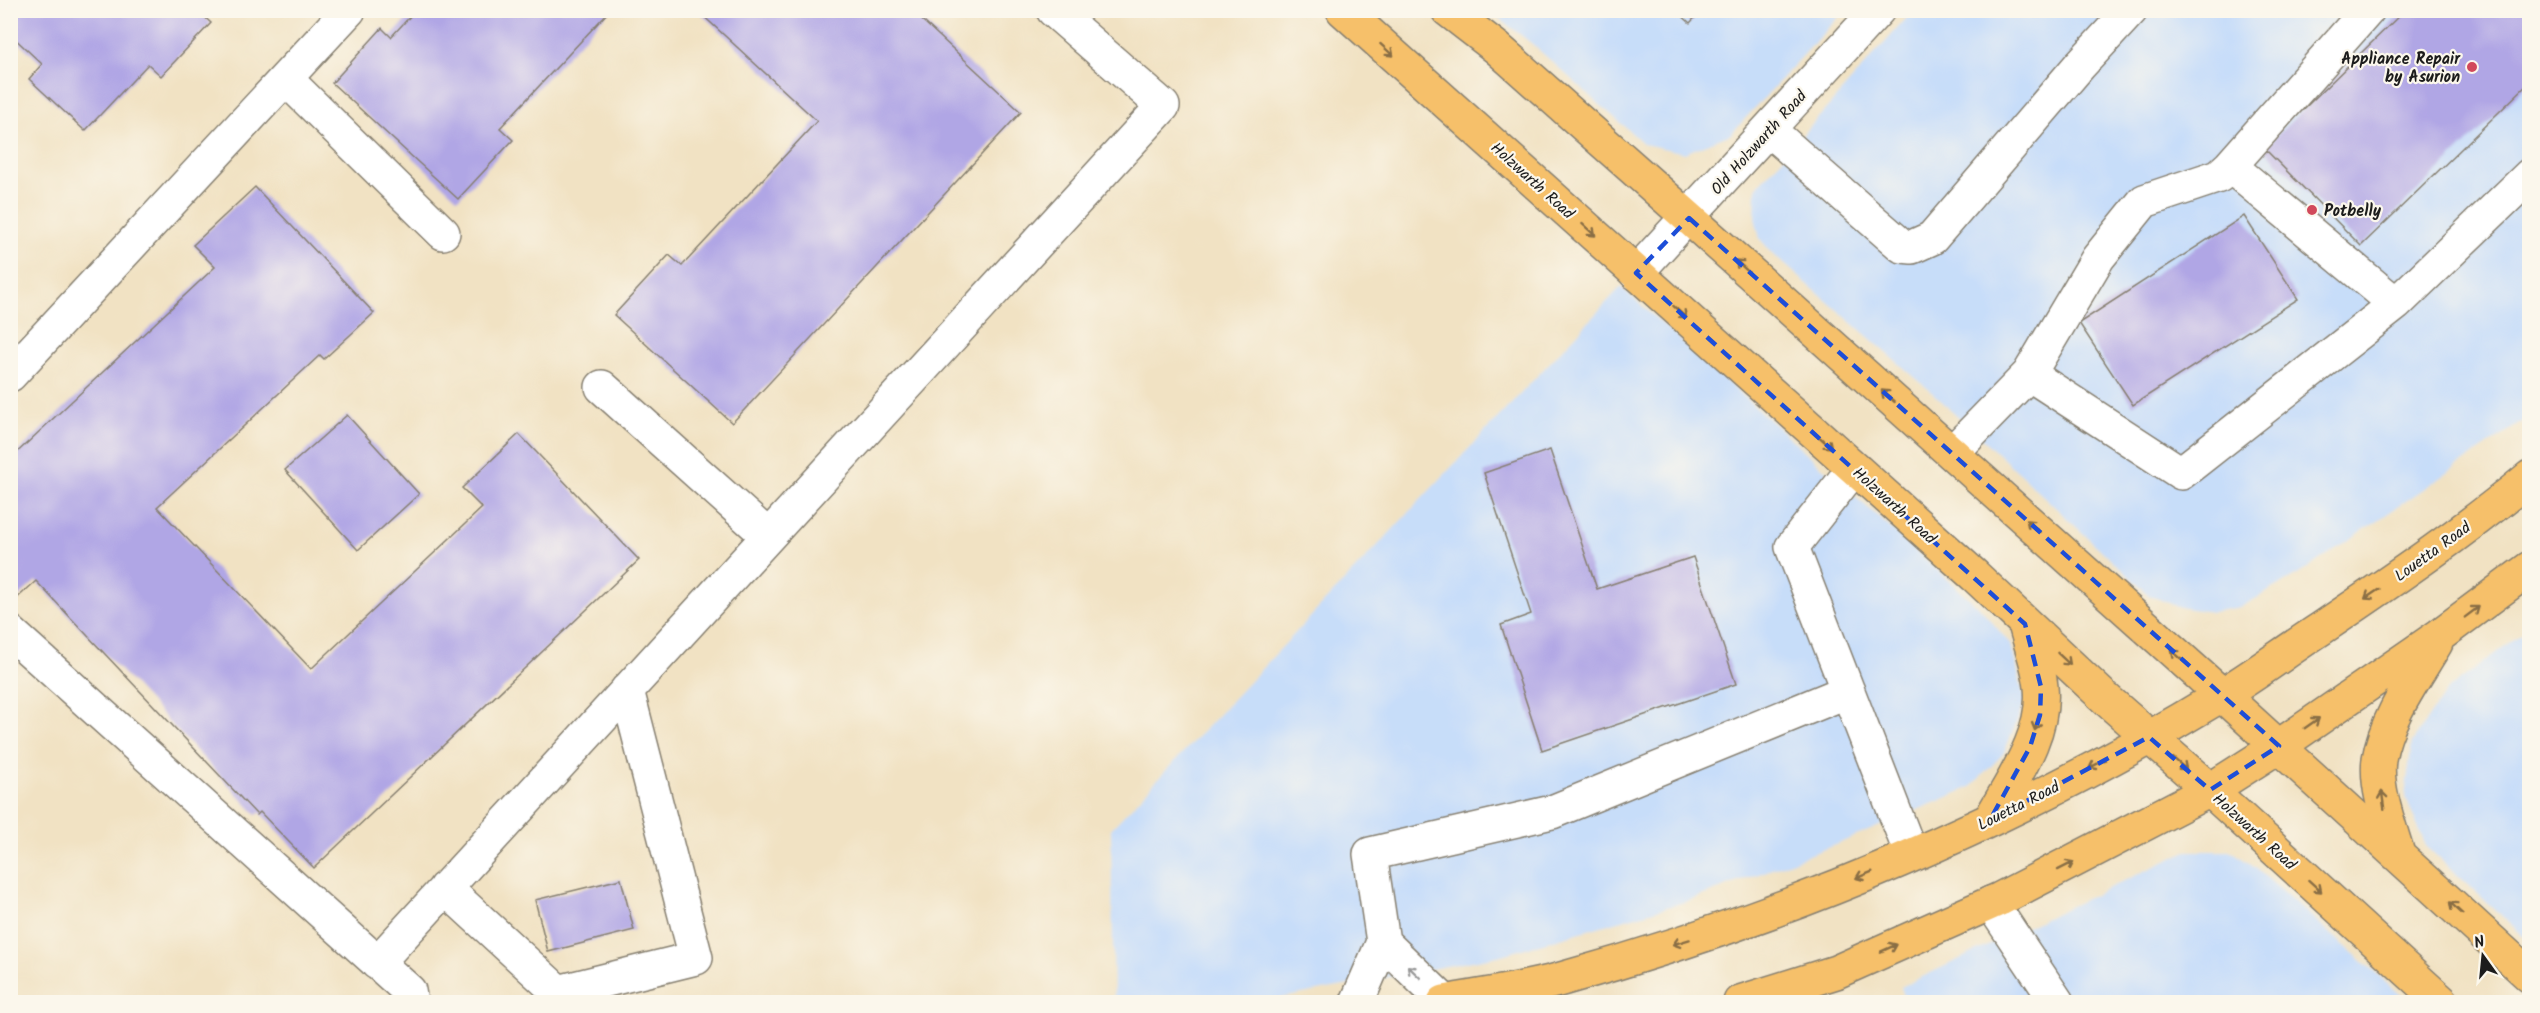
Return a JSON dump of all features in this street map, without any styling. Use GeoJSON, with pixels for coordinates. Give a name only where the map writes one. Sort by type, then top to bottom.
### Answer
{"type":"FeatureCollection","features":[{"type":"Feature","properties":{"kind":"main road","name":"Holzwarth Road"},"geometry":{"type":"LineString","coordinates":[[1343,10],[2210,790],[2426,997]]}},
{"type":"Feature","properties":{"kind":"main road"},"geometry":{"type":"LineString","coordinates":[[1448,10],[1497,48],[2222,694],[2529,976]]}},
{"type":"Feature","properties":{"kind":"main road","name":"Louetta Road"},"geometry":{"type":"LineString","coordinates":[[1445,1002],[1556,981],[1710,933],[1911,854],[1990,820],[2149,737],[2222,694],[2412,567],[2529,477]]}},
{"type":"Feature","properties":{"kind":"main road"},"geometry":{"type":"LineString","coordinates":[[1740,1002],[1836,972],[1991,903],[2210,790],[2279,746],[2440,635],[2529,568]]}},
{"type":"Feature","properties":{"kind":"main road"},"geometry":{"type":"LineString","coordinates":[[1990,820],[2030,747],[2040,715],[2041,687],[2025,624]]}},
{"type":"Feature","properties":{"kind":"main road"},"geometry":{"type":"LineString","coordinates":[[2399,856],[2382,804],[2379,760],[2394,715],[2440,635]]}},
{"type":"Feature","properties":{"kind":"street"},"geometry":{"type":"LineString","coordinates":[[10,375],[349,10]]}},
{"type":"Feature","properties":{"kind":"street"},"geometry":{"type":"LineString","coordinates":[[377,963],[1163,106],[1053,10]]}},
{"type":"Feature","properties":{"kind":"street","name":"Old Holzwarth Road"},"geometry":{"type":"LineString","coordinates":[[1636,273],[1878,10]]}},
{"type":"Feature","properties":{"kind":"street"},"geometry":{"type":"LineString","coordinates":[[1769,130],[1902,246],[1912,247],[1932,238],[2080,65],[2131,10]]}},
{"type":"Feature","properties":{"kind":"street"},"geometry":{"type":"LineString","coordinates":[[1952,453],[2029,374],[2098,258],[2144,201],[2218,176],[2230,166],[2368,10]]}},
{"type":"Feature","properties":{"kind":"street"},"geometry":{"type":"LineString","coordinates":[[286,79],[443,233]]}},
{"type":"Feature","properties":{"kind":"street"},"geometry":{"type":"LineString","coordinates":[[2230,166],[2396,304]]}},
{"type":"Feature","properties":{"kind":"street"},"geometry":{"type":"LineString","coordinates":[[2029,374],[2181,473],[2396,304],[2529,175]]}},
{"type":"Feature","properties":{"kind":"street"},"geometry":{"type":"LineString","coordinates":[[602,387],[768,536]]}},
{"type":"Feature","properties":{"kind":"street"},"geometry":{"type":"LineString","coordinates":[[1854,468],[1792,547],[1911,854]]}},
{"type":"Feature","properties":{"kind":"street"},"geometry":{"type":"LineString","coordinates":[[10,632],[409,991],[411,1002]]}},
{"type":"Feature","properties":{"kind":"street"},"geometry":{"type":"LineString","coordinates":[[445,888],[558,992],[696,958],[627,690]]}},
{"type":"Feature","properties":{"kind":"street"},"geometry":{"type":"LineString","coordinates":[[1358,1002],[1383,942],[1370,854],[1552,812],[1848,691]]}},
{"type":"Feature","properties":{"kind":"street"},"geometry":{"type":"LineString","coordinates":[[1991,903],[2057,1002]]}},
{"type":"Feature","properties":{"kind":"street"},"geometry":{"type":"LineString","coordinates":[[1383,942],[1445,1002]]}},
{"type":"Feature","properties":{"kind":"highlighted area"},"geometry":{"type":"Polygon","coordinates":[[[1689,218],[2279,746],[2210,790],[2149,737],[1990,820],[2030,747],[2040,715],[2041,687],[2025,624],[1636,273],[1689,218]]]}},
{"type":"Feature","properties":{"kind":"shaded area"},"geometry":{"type":"Polygon","coordinates":[[[1490,11],[1844,11],[1731,134],[1685,153],[1644,144],[1531,43],[1490,11]]]}},
{"type":"Feature","properties":{"kind":"shaded area"},"geometry":{"type":"Polygon","coordinates":[[[1913,11],[2529,11],[2529,417],[2299,574],[2241,607],[2212,612],[2178,607],[2149,595],[1933,393],[1774,255],[1760,239],[1755,218],[1756,188],[1913,11]]]}},
{"type":"Feature","properties":{"kind":"shaded area"},"geometry":{"type":"Polygon","coordinates":[[[1621,287],[1982,610],[2011,645],[2025,701],[2004,753],[1971,787],[1840,843],[1688,901],[1498,956],[1261,1002],[1114,1002],[1111,829],[1621,287]]]}},
{"type":"Feature","properties":{"kind":"shaded area"},"geometry":{"type":"Polygon","coordinates":[[[2529,628],[2529,941],[2426,846],[2405,797],[2412,742],[2447,690],[2529,628]]]}},
{"type":"Feature","properties":{"kind":"shaded area"},"geometry":{"type":"Polygon","coordinates":[[[2187,851],[2232,851],[2258,870],[2409,1002],[1906,1002],[1901,987],[2187,851]]]}},
{"type":"Feature","properties":{"kind":"building"},"geometry":{"type":"Polygon","coordinates":[[[10,10],[197,10],[211,23],[161,76],[148,64],[85,131],[29,79],[42,64],[10,34],[10,10]]]}},
{"type":"Feature","properties":{"kind":"building"},"geometry":{"type":"Polygon","coordinates":[[[416,10],[610,10],[500,128],[513,140],[458,199],[332,83],[382,28],[391,37],[416,10]]]}},
{"type":"Feature","properties":{"kind":"building"},"geometry":{"type":"Polygon","coordinates":[[[697,10],[911,10],[1021,112],[732,423],[614,315],[669,255],[682,266],[817,121],[697,10]]]}},
{"type":"Feature","properties":{"kind":"building"},"geometry":{"type":"Polygon","coordinates":[[[1676,10],[1702,10],[1690,23],[1676,10]]]}},
{"type":"Feature","properties":{"kind":"building"},"geometry":{"type":"Polygon","coordinates":[[[2405,10],[2530,10],[2530,82],[2361,246],[2264,148],[2405,10]]]}},
{"type":"Feature","properties":{"kind":"building"},"geometry":{"type":"Polygon","coordinates":[[[255,187],[374,313],[324,359],[320,355],[157,507],[311,669],[482,508],[462,488],[519,434],[639,560],[314,868],[260,812],[257,815],[36,581],[15,600],[10,595],[10,459],[215,267],[193,245],[255,187]]]}},
{"type":"Feature","properties":{"kind":"building"},"geometry":{"type":"Polygon","coordinates":[[[2244,216],[2298,299],[2133,405],[2079,323],[2244,216]]]}},
{"type":"Feature","properties":{"kind":"building"},"geometry":{"type":"Polygon","coordinates":[[[347,415],[419,494],[358,550],[285,470],[347,415]]]}},
{"type":"Feature","properties":{"kind":"building"},"geometry":{"type":"Polygon","coordinates":[[[1550,450],[1597,589],[1693,557],[1736,684],[1542,750],[1501,625],[1531,614],[1484,473],[1550,450]]]}},
{"type":"Feature","properties":{"kind":"building"},"geometry":{"type":"Polygon","coordinates":[[[621,879],[634,930],[548,952],[535,900],[621,879]]]}},
{"type":"Feature","properties":{"kind":"place","name":"Appliance Repair by Asurion"},"geometry":{"type":"Point","coordinates":[2472,67]}},
{"type":"Feature","properties":{"kind":"place","name":"Potbelly"},"geometry":{"type":"Point","coordinates":[2312,210]}}]}
